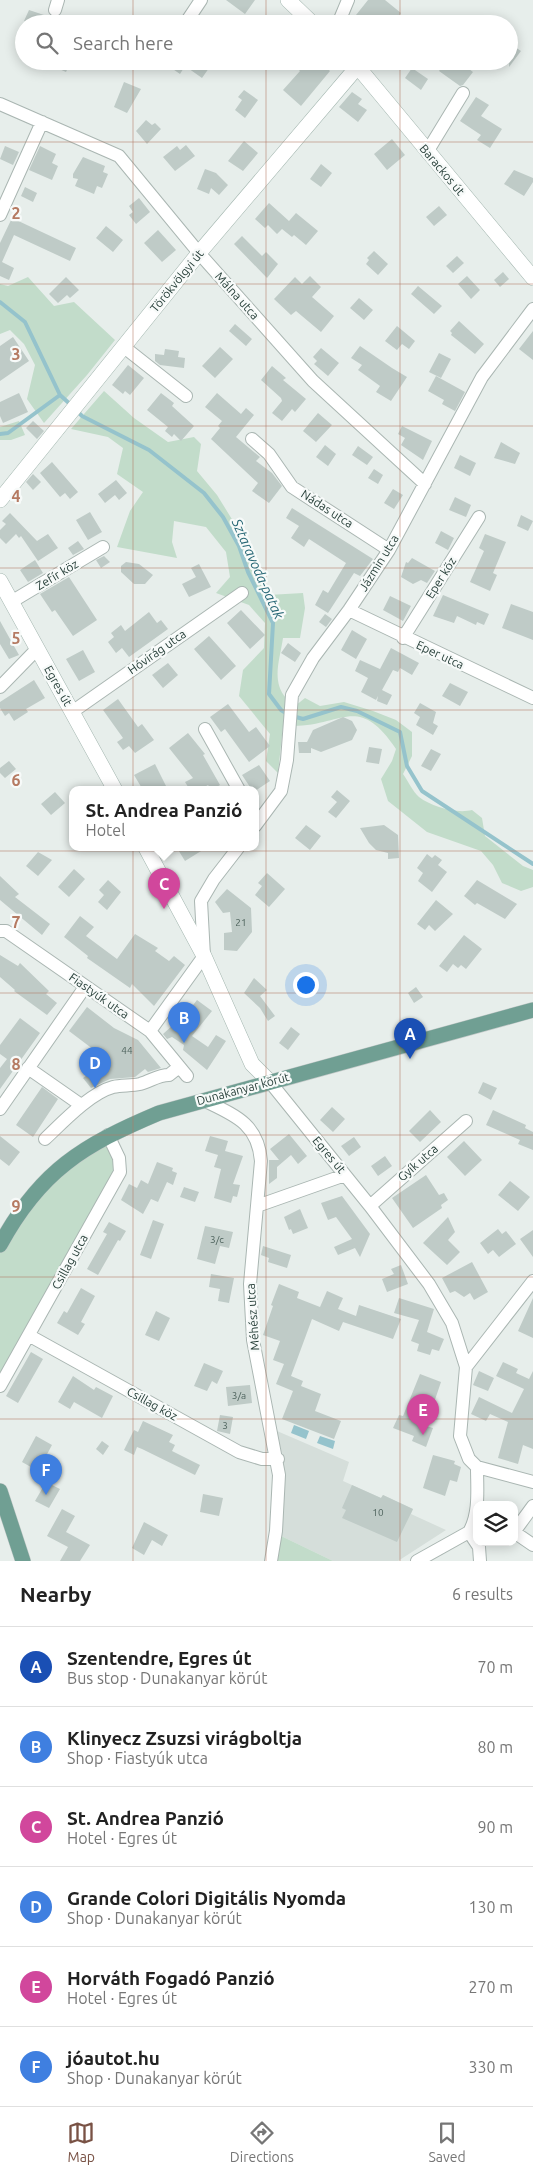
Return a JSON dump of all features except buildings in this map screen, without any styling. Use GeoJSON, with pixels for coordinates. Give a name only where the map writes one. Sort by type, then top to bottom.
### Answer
{"type":"FeatureCollection","features":[{"type":"Feature","properties":{"kind":"main road","name":"Dunakanyar körút"},"geometry":{"type":"LineString","coordinates":[[0,1245],[18,1216],[57,1170],[108,1135],[159,1113],[203,1100],[533,1010]]}},
{"type":"Feature","properties":{"kind":"main road"},"geometry":{"type":"LineString","coordinates":[[0,1491],[23,1561]]}},
{"type":"Feature","properties":{"kind":"street"},"geometry":{"type":"LineString","coordinates":[[191,15],[201,0]]}},
{"type":"Feature","properties":{"kind":"street"},"geometry":{"type":"LineString","coordinates":[[288,0],[304,15]]}},
{"type":"Feature","properties":{"kind":"street"},"geometry":{"type":"LineString","coordinates":[[342,15],[348,0]]}},
{"type":"Feature","properties":{"kind":"street","name":"Törökvölgyi út"},"geometry":{"type":"LineString","coordinates":[[0,500],[199,253],[350,70]]}},
{"type":"Feature","properties":{"kind":"street","name":"Barackos út"},"geometry":{"type":"LineString","coordinates":[[360,70],[533,278]]}},
{"type":"Feature","properties":{"kind":"street"},"geometry":{"type":"LineString","coordinates":[[427,152],[463,93]]}},
{"type":"Feature","properties":{"kind":"street","name":"Málna utca"},"geometry":{"type":"LineString","coordinates":[[0,104],[119,156],[199,253],[313,381],[425,484]]}},
{"type":"Feature","properties":{"kind":"street"},"geometry":{"type":"LineString","coordinates":[[0,215],[42,122]]}},
{"type":"Feature","properties":{"kind":"street","name":"Jázmin utca"},"geometry":{"type":"LineString","coordinates":[[259,818],[281,791],[287,760],[292,695],[313,658],[349,610],[389,550],[482,377],[533,309]]}},
{"type":"Feature","properties":{"kind":"street"},"geometry":{"type":"LineString","coordinates":[[124,347],[186,396]]}},
{"type":"Feature","properties":{"kind":"street","name":"Nádas utca"},"geometry":{"type":"LineString","coordinates":[[252,439],[269,454],[292,487],[389,550]]}},
{"type":"Feature","properties":{"kind":"street","name":"Eper köz"},"geometry":{"type":"LineString","coordinates":[[404,638],[479,517]]}},
{"type":"Feature","properties":{"kind":"street","name":"Zefír köz"},"geometry":{"type":"LineString","coordinates":[[11,602],[103,547]]}},
{"type":"Feature","properties":{"kind":"street","name":"Egres út"},"geometry":{"type":"LineString","coordinates":[[0,581],[113,786]]}},
{"type":"Feature","properties":{"kind":"street","name":"Hóvirág utca"},"geometry":{"type":"LineString","coordinates":[[72,712],[242,592]]}},
{"type":"Feature","properties":{"kind":"street","name":"Eper utca"},"geometry":{"type":"LineString","coordinates":[[349,610],[404,638],[533,698]]}},
{"type":"Feature","properties":{"kind":"street"},"geometry":{"type":"LineString","coordinates":[[0,687],[37,649]]}},
{"type":"Feature","properties":{"kind":"street"},"geometry":{"type":"LineString","coordinates":[[205,729],[238,786]]}},
{"type":"Feature","properties":{"kind":"street","name":"Egres út"},"geometry":{"type":"LineString","coordinates":[[148,851],[204,956],[252,1064],[270,1082],[370,1206],[429,1284],[441,1303],[459,1343],[466,1367],[460,1436],[464,1451],[477,1467]]}},
{"type":"Feature","properties":{"kind":"street"},"geometry":{"type":"LineString","coordinates":[[150,1031],[204,956],[200,901],[236,851]]}},
{"type":"Feature","properties":{"kind":"street","name":"Fiastyúk utca"},"geometry":{"type":"LineString","coordinates":[[0,931],[6,931],[150,1031],[183,1072],[160,1075],[153,1080],[112,1087],[81,1105]]}},
{"type":"Feature","properties":{"kind":"street"},"geometry":{"type":"LineString","coordinates":[[0,1109],[86,987]]}},
{"type":"Feature","properties":{"kind":"street"},"geometry":{"type":"LineString","coordinates":[[28,1068],[81,1105],[45,1139]]}},
{"type":"Feature","properties":{"kind":"street","name":"Méhész utca"},"geometry":{"type":"LineString","coordinates":[[203,1100],[234,1114],[249,1126],[260,1145],[261,1161],[250,1284],[253,1340],[278,1460],[276,1531],[271,1561]]}},
{"type":"Feature","properties":{"kind":"street","name":"Gyík utca"},"geometry":{"type":"LineString","coordinates":[[370,1206],[466,1121]]}},
{"type":"Feature","properties":{"kind":"street","name":"Csillag utca"},"geometry":{"type":"LineString","coordinates":[[0,1386],[30,1336],[120,1172],[119,1158],[108,1135]]}},
{"type":"Feature","properties":{"kind":"street"},"geometry":{"type":"LineString","coordinates":[[257,1206],[345,1175]]}},
{"type":"Feature","properties":{"kind":"street"},"geometry":{"type":"LineString","coordinates":[[466,1367],[533,1281]]}},
{"type":"Feature","properties":{"kind":"street","name":"Csillag köz"},"geometry":{"type":"LineString","coordinates":[[30,1336],[239,1452],[262,1459],[278,1460]]}},
{"type":"Feature","properties":{"kind":"street"},"geometry":{"type":"LineString","coordinates":[[417,1561],[469,1532],[474,1524],[476,1511],[477,1467],[533,1482]]}},
{"type":"Feature","properties":{"kind":"street"},"geometry":{"type":"LineString","coordinates":[[518,1527],[533,1506]]}},
{"type":"Feature","properties":{"kind":"street"},"geometry":{"type":"LineString","coordinates":[[469,1532],[473,1535]]}},
{"type":"Feature","properties":{"kind":"street"},"geometry":{"type":"LineString","coordinates":[[518,1535],[533,1545]]}},
{"type":"Feature","properties":{"kind":"street"},"geometry":{"type":"LineString","coordinates":[[480,1561],[484,1546]]}},
{"type":"Feature","properties":{"kind":"shaded area"},"geometry":{"type":"Polygon","coordinates":[[[277,1431],[349,1462],[343,1481],[381,1498],[383,1495],[413,1509],[411,1514],[446,1530],[398,1561],[333,1561],[279,1535],[284,1464],[277,1431]]]}},
{"type":"Feature","properties":{"kind":"green space"},"geometry":{"type":"Polygon","coordinates":[[[28,277],[54,306],[74,302],[115,340],[44,423],[27,399],[35,365],[24,344],[10,330],[0,334],[0,284],[8,286],[28,277]]]}},
{"type":"Feature","properties":{"kind":"green space"},"geometry":{"type":"Polygon","coordinates":[[[104,391],[134,418],[168,442],[194,437],[201,444],[197,471],[217,495],[254,555],[256,574],[268,595],[303,593],[305,608],[300,638],[283,638],[278,669],[279,684],[286,698],[278,773],[266,761],[270,734],[239,696],[243,670],[264,648],[265,623],[249,605],[216,593],[230,577],[226,552],[206,527],[174,521],[172,542],[177,558],[117,547],[130,511],[143,492],[117,474],[123,448],[108,437],[71,429],[104,391]]]}},
{"type":"Feature","properties":{"kind":"green space"},"geometry":{"type":"Polygon","coordinates":[[[19,421],[25,435],[11,440],[0,440],[0,427],[19,421]]]}},
{"type":"Feature","properties":{"kind":"green space"},"geometry":{"type":"Polygon","coordinates":[[[305,698],[320,706],[344,702],[373,711],[396,720],[412,732],[412,756],[403,774],[415,792],[424,801],[438,807],[459,811],[472,810],[482,818],[485,836],[523,866],[533,870],[533,887],[521,891],[502,883],[493,865],[481,851],[427,832],[388,801],[381,779],[392,761],[396,749],[383,732],[371,722],[360,717],[349,716],[310,725],[293,726],[295,706],[305,698]]]}},
{"type":"Feature","properties":{"kind":"green space"},"geometry":{"type":"Polygon","coordinates":[[[108,1135],[120,1172],[0,1386],[0,1245],[35,1192],[108,1135]]]}},
{"type":"Feature","properties":{"kind":"green space"},"geometry":{"type":"Polygon","coordinates":[[[279,1535],[333,1561],[275,1561],[279,1535]]]}},
{"type":"Feature","properties":{"kind":"water"},"geometry":{"type":"Polygon","coordinates":[[[294,1425],[309,1431],[306,1439],[291,1433],[294,1425]]]}},
{"type":"Feature","properties":{"kind":"water"},"geometry":{"type":"Polygon","coordinates":[[[320,1436],[335,1441],[333,1449],[317,1443],[320,1436]]]}},
{"type":"Feature","properties":{"kind":"waterway","name":"Sztaravoda-patak"},"geometry":{"type":"LineString","coordinates":[[0,302],[25,322],[60,395],[71,405]]}},
{"type":"Feature","properties":{"kind":"waterway"},"geometry":{"type":"LineString","coordinates":[[0,434],[8,433],[60,395]]}},
{"type":"Feature","properties":{"kind":"waterway","name":"Sztaravoda-patak"},"geometry":{"type":"LineString","coordinates":[[76,410],[82,416],[149,450],[204,493],[223,517],[239,546],[248,572],[273,623],[269,694],[281,710],[289,715],[303,719],[341,707],[357,711],[400,732],[407,766],[422,791],[533,864]]}},
{"type":"Feature","properties":{"kind":"place","name":"St. Andrea Panzió"},"geometry":{"type":"Point","coordinates":[164,909]}},
{"type":"Feature","properties":{"kind":"place","name":"Klinyecz Zsuzsi virágboltja"},"geometry":{"type":"Point","coordinates":[184,1043]}},
{"type":"Feature","properties":{"kind":"place","name":"Szentendre, Egres út"},"geometry":{"type":"Point","coordinates":[410,1059]}},
{"type":"Feature","properties":{"kind":"place","name":"Grande Colori Digitális Nyomda"},"geometry":{"type":"Point","coordinates":[95,1088]}},
{"type":"Feature","properties":{"kind":"place","name":"Horváth Fogadó Panzió"},"geometry":{"type":"Point","coordinates":[423,1435]}},
{"type":"Feature","properties":{"kind":"place","name":"jóautot.hu"},"geometry":{"type":"Point","coordinates":[46,1495]}}]}
